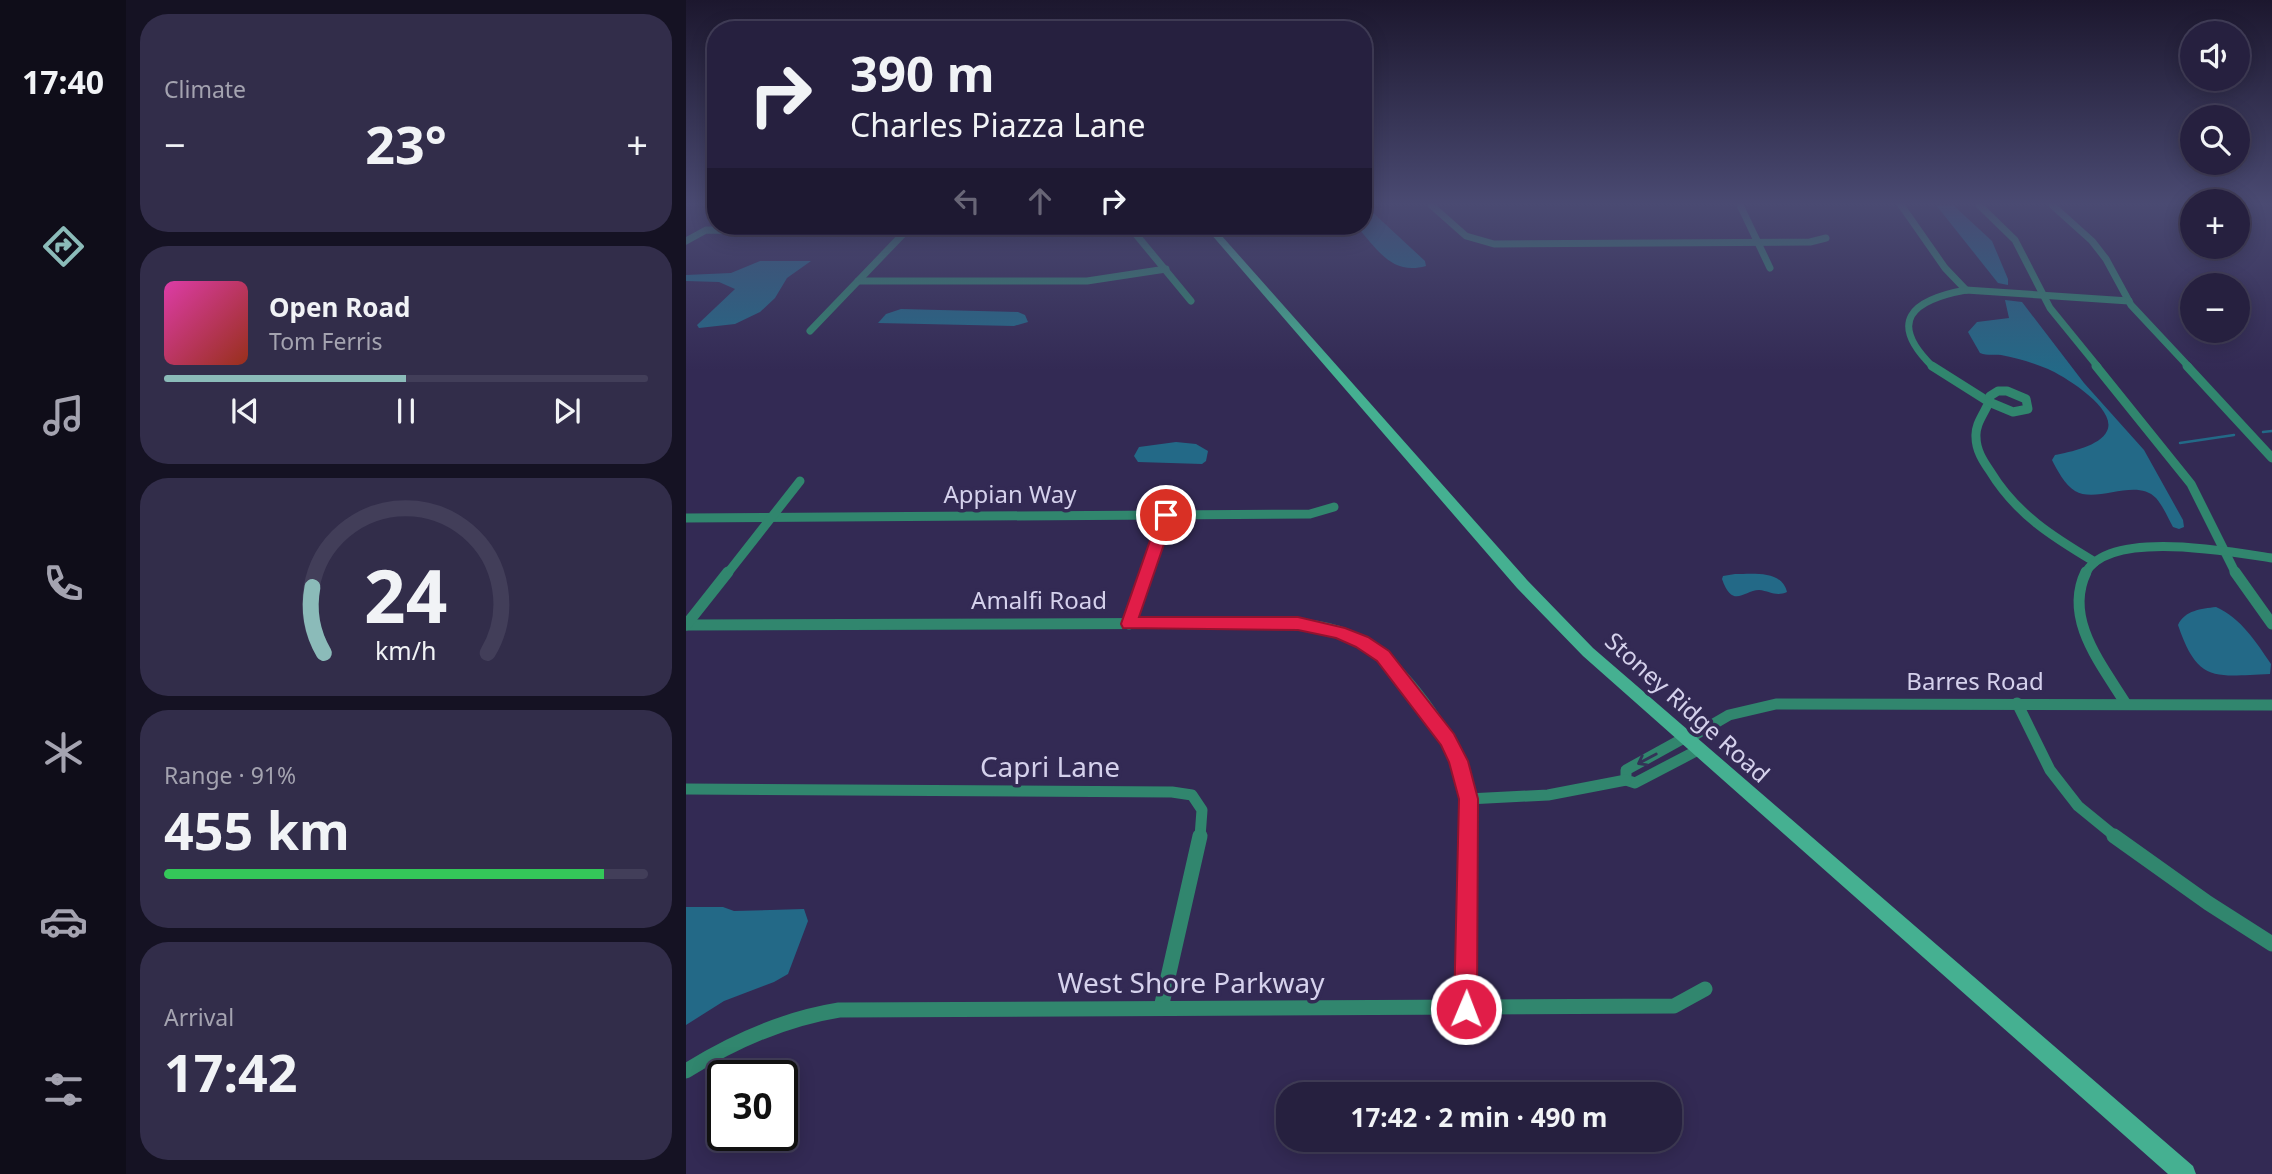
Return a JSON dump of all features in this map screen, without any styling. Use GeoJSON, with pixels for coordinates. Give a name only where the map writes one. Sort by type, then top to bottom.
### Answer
{"type":"FeatureCollection","features":[{"type":"Feature","properties":{"kind":"street"},"geometry":{"type":"LineString","coordinates":[[810,331],[878,260]]}},
{"type":"Feature","properties":{"kind":"street"},"geometry":{"type":"LineString","coordinates":[[1157,260],[1191,301]]}},
{"type":"Feature","properties":{"kind":"street","name":"Stoney Ridge Road"},"geometry":{"type":"LineString","coordinates":[[1238,260],[1522,584],[1588,652],[2185,1174]]}},
{"type":"Feature","properties":{"kind":"street"},"geometry":{"type":"LineString","coordinates":[[1766,260],[1770,268]]}},
{"type":"Feature","properties":{"kind":"street"},"geometry":{"type":"LineString","coordinates":[[1939,260],[1966,290]]}},
{"type":"Feature","properties":{"kind":"street"},"geometry":{"type":"LineString","coordinates":[[2025,260],[2042,295],[2191,484],[2238,577],[2272,624]]}},
{"type":"Feature","properties":{"kind":"street"},"geometry":{"type":"LineString","coordinates":[[2105,260],[2129,301],[2272,458]]}},
{"type":"Feature","properties":{"kind":"street"},"geometry":{"type":"LineString","coordinates":[[858,281],[1087,281],[1166,269]]}},
{"type":"Feature","properties":{"kind":"street"},"geometry":{"type":"LineString","coordinates":[[2095,562],[2034,524],[2000,490],[1982,459],[1975,438],[1977,425],[1989,402],[1935,369],[1920,353],[1909,334],[1910,315],[1918,305],[1941,294],[1966,290],[2129,301]]}},
{"type":"Feature","properties":{"kind":"street"},"geometry":{"type":"LineString","coordinates":[[686,625],[800,481]]}},
{"type":"Feature","properties":{"kind":"street","name":"Appian Way"},"geometry":{"type":"LineString","coordinates":[[686,517],[1310,514],[1334,506]]}},
{"type":"Feature","properties":{"kind":"street"},"geometry":{"type":"LineString","coordinates":[[1129,624],[1166,515]]}},
{"type":"Feature","properties":{"kind":"street"},"geometry":{"type":"LineString","coordinates":[[2126,704],[2090,644],[2080,617],[2078,588],[2086,571],[2095,562],[2116,551],[2147,544],[2179,545],[2272,558]]}},
{"type":"Feature","properties":{"kind":"street","name":"Amalfi Road"},"geometry":{"type":"LineString","coordinates":[[686,625],[1298,624],[1329,629],[1362,642],[1391,664],[1448,739],[1459,761],[1468,799],[1466,1009]]}},
{"type":"Feature","properties":{"kind":"street"},"geometry":{"type":"LineString","coordinates":[[2017,703],[2050,770],[2078,806],[2127,846],[2272,944]]}},
{"type":"Feature","properties":{"kind":"street","name":"Barres Road"},"geometry":{"type":"LineString","coordinates":[[1689,742],[1713,721],[1734,711],[1776,704],[2272,705]]}},
{"type":"Feature","properties":{"kind":"street"},"geometry":{"type":"LineString","coordinates":[[1626,780],[1626,770],[1689,742]]}},
{"type":"Feature","properties":{"kind":"street"},"geometry":{"type":"LineString","coordinates":[[1468,799],[1555,794],[1593,789],[1626,780],[1635,783],[1689,742]]}},
{"type":"Feature","properties":{"kind":"street","name":"Capri Lane"},"geometry":{"type":"LineString","coordinates":[[686,789],[1192,795],[1202,810],[1202,827],[1161,1008]]}},
{"type":"Feature","properties":{"kind":"street","name":"West Shore Parkway"},"geometry":{"type":"LineString","coordinates":[[686,1071],[750,1034],[823,1012],[1674,1006],[1705,989]]}},
{"type":"Feature","properties":{"kind":"water"},"geometry":{"type":"Polygon","coordinates":[[[1388,260],[1424,260],[1426,266],[1414,268],[1394,264],[1388,260]]]}},
{"type":"Feature","properties":{"kind":"water"},"geometry":{"type":"Polygon","coordinates":[[[1980,260],[2000,260],[2008,285],[1998,283],[1980,260]]]}},
{"type":"Feature","properties":{"kind":"water"},"geometry":{"type":"Polygon","coordinates":[[[760,261],[811,261],[787,278],[775,298],[760,312],[735,324],[699,328],[697,325],[735,289],[719,282],[686,281],[686,275],[731,273],[760,261]]]}},
{"type":"Feature","properties":{"kind":"water"},"geometry":{"type":"Polygon","coordinates":[[[2005,300],[2022,302],[2084,383],[2144,450],[2183,520],[2184,527],[2173,527],[2159,501],[2148,492],[2127,490],[2084,494],[2075,491],[2065,481],[2052,460],[2055,455],[2084,448],[2098,441],[2107,431],[2108,422],[2105,413],[2088,394],[2056,373],[2019,359],[1980,353],[1968,332],[1977,322],[2009,318],[2005,300]]]}},
{"type":"Feature","properties":{"kind":"water"},"geometry":{"type":"Polygon","coordinates":[[[901,309],[1018,312],[1025,315],[1028,322],[1014,326],[878,323],[886,314],[901,309]]]}},
{"type":"Feature","properties":{"kind":"water"},"geometry":{"type":"Polygon","coordinates":[[[1176,442],[1196,444],[1208,451],[1206,461],[1202,464],[1138,462],[1134,456],[1139,447],[1176,442]]]}},
{"type":"Feature","properties":{"kind":"water"},"geometry":{"type":"Polygon","coordinates":[[[1735,574],[1773,577],[1784,585],[1787,592],[1776,594],[1759,590],[1735,596],[1730,594],[1722,579],[1723,576],[1735,574]]]}},
{"type":"Feature","properties":{"kind":"water"},"geometry":{"type":"Polygon","coordinates":[[[2216,607],[2233,617],[2254,639],[2271,664],[2270,674],[2222,675],[2201,667],[2193,658],[2178,625],[2189,613],[2216,607]]]}},
{"type":"Feature","properties":{"kind":"water"},"geometry":{"type":"Polygon","coordinates":[[[686,907],[723,907],[734,911],[804,909],[808,921],[788,974],[724,1001],[686,1025],[686,907]]]}},
{"type":"Feature","properties":{"kind":"waterway"},"geometry":{"type":"LineString","coordinates":[[2263,432],[2272,431]]}},
{"type":"Feature","properties":{"kind":"waterway"},"geometry":{"type":"LineString","coordinates":[[2180,443],[2234,435]]}},
{"type":"Feature","properties":{"kind":"route"},"geometry":{"type":"LineString","coordinates":[[1166,515],[1129,624],[1298,624],[1339,632],[1362,642],[1383,656],[1448,739],[1459,761],[1468,799],[1466,1009]]}}]}
